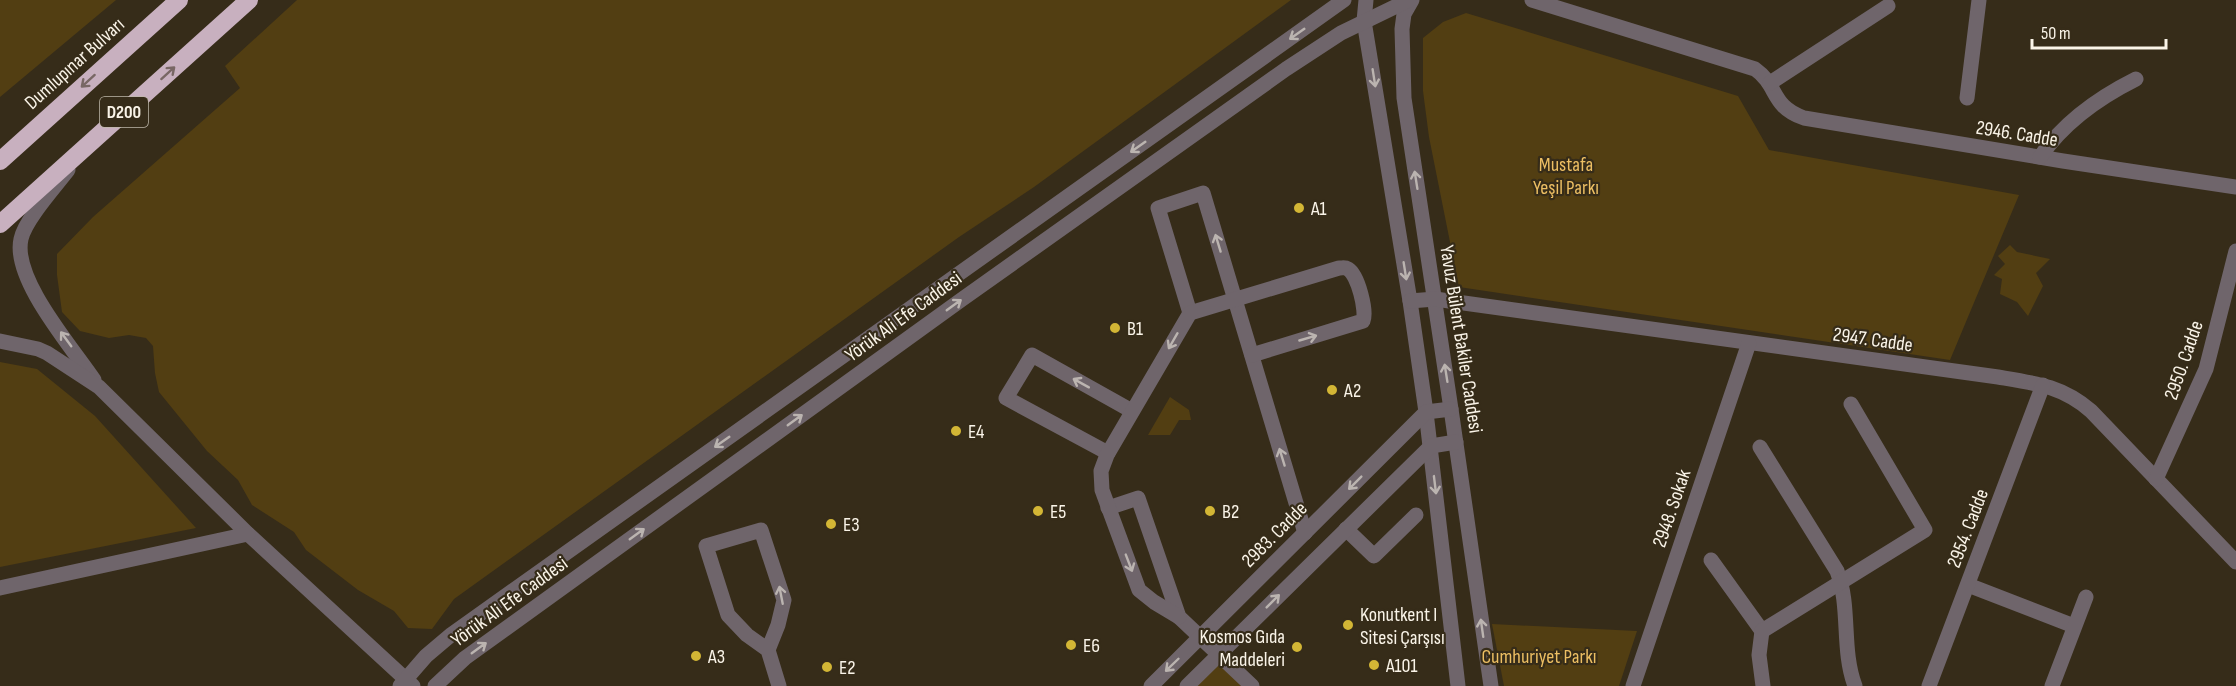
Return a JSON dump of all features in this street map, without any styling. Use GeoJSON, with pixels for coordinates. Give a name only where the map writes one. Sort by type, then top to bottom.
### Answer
{"type":"FeatureCollection","features":[{"type":"Feature","properties":{"kind":"highway","name":"Dumlupınar Bulvarı"},"geometry":{"type":"LineString","coordinates":[[0,161],[179,0]]}},
{"type":"Feature","properties":{"kind":"highway","name":"D200"},"geometry":{"type":"LineString","coordinates":[[0,224],[249,0]]}},
{"type":"Feature","properties":{"kind":"street","name":"Yörük Ali Efe Caddesi"},"geometry":{"type":"LineString","coordinates":[[406,684],[426,656],[452,634],[1344,0]]}},
{"type":"Feature","properties":{"kind":"street"},"geometry":{"type":"LineString","coordinates":[[1366,0],[1364,21],[1410,301],[1431,446],[1457,685]]}},
{"type":"Feature","properties":{"kind":"street","name":"Yörük Ali Efe Caddesi"},"geometry":{"type":"LineString","coordinates":[[435,686],[465,658],[961,300],[1310,52],[1364,21],[1411,0]]}},
{"type":"Feature","properties":{"kind":"street","name":"Yavuz Bülent Bakiler Caddesi"},"geometry":{"type":"LineString","coordinates":[[1411,0],[1403,21],[1401,63],[1407,118],[1491,686]]}},
{"type":"Feature","properties":{"kind":"street"},"geometry":{"type":"LineString","coordinates":[[1532,0],[1755,69],[1770,83],[1888,6]]}},
{"type":"Feature","properties":{"kind":"street"},"geometry":{"type":"LineString","coordinates":[[1967,98],[1979,0]]}},
{"type":"Feature","properties":{"kind":"street"},"geometry":{"type":"LineString","coordinates":[[2040,157],[2052,140],[2078,116],[2106,94],[2136,79]]}},
{"type":"Feature","properties":{"kind":"street","name":"2946. Cadde"},"geometry":{"type":"LineString","coordinates":[[1770,83],[1777,100],[1792,113],[1810,119],[2236,187]]}},
{"type":"Feature","properties":{"kind":"street"},"geometry":{"type":"LineString","coordinates":[[84,148],[26,226],[20,240],[21,259],[30,288],[99,387],[406,684]]}},
{"type":"Feature","properties":{"kind":"street"},"geometry":{"type":"LineString","coordinates":[[1190,313],[1158,208],[1203,193],[1305,533]]}},
{"type":"Feature","properties":{"kind":"street","name":"2950. Cadde"},"geometry":{"type":"LineString","coordinates":[[2156,479],[2210,360],[2236,251]]}},
{"type":"Feature","properties":{"kind":"street"},"geometry":{"type":"LineString","coordinates":[[1252,355],[1363,321],[1365,312],[1356,277],[1348,269],[1339,268],[1190,313],[1108,453],[1102,468],[1101,481],[1108,508],[1139,590],[1154,602],[1179,616],[1252,686]]}},
{"type":"Feature","properties":{"kind":"street","name":"2947. Cadde"},"geometry":{"type":"LineString","coordinates":[[1410,301],[1435,299],[2043,385],[2058,389],[2081,403],[2236,562]]}},
{"type":"Feature","properties":{"kind":"street"},"geometry":{"type":"LineString","coordinates":[[0,341],[47,353],[99,387]]}},
{"type":"Feature","properties":{"kind":"street","name":"2948. Sokak"},"geometry":{"type":"LineString","coordinates":[[1633,686],[1749,343]]}},
{"type":"Feature","properties":{"kind":"street"},"geometry":{"type":"LineString","coordinates":[[1108,453],[1006,398],[1032,355],[1132,411]]}},
{"type":"Feature","properties":{"kind":"street","name":"2954. Cadde"},"geometry":{"type":"LineString","coordinates":[[1929,686],[2043,385]]}},
{"type":"Feature","properties":{"kind":"street"},"geometry":{"type":"LineString","coordinates":[[1762,631],[1925,530],[1851,404]]}},
{"type":"Feature","properties":{"kind":"street"},"geometry":{"type":"LineString","coordinates":[[1426,412],[1451,409]]}},
{"type":"Feature","properties":{"kind":"street","name":"2983. Cadde"},"geometry":{"type":"LineString","coordinates":[[1150,686],[1426,412]]}},
{"type":"Feature","properties":{"kind":"street"},"geometry":{"type":"LineString","coordinates":[[1187,686],[1431,446],[1456,442]]}},
{"type":"Feature","properties":{"kind":"street"},"geometry":{"type":"LineString","coordinates":[[1760,447],[1837,571],[1841,582],[1847,656],[1855,686]]}},
{"type":"Feature","properties":{"kind":"street"},"geometry":{"type":"LineString","coordinates":[[1108,508],[1138,498],[1179,616]]}},
{"type":"Feature","properties":{"kind":"street"},"geometry":{"type":"LineString","coordinates":[[1346,529],[1374,556],[1416,515]]}},
{"type":"Feature","properties":{"kind":"street"},"geometry":{"type":"LineString","coordinates":[[768,650],[778,625],[784,600],[761,530],[706,546],[728,615],[747,635],[768,650],[779,686]]}},
{"type":"Feature","properties":{"kind":"street"},"geometry":{"type":"LineString","coordinates":[[0,588],[249,534]]}},
{"type":"Feature","properties":{"kind":"street"},"geometry":{"type":"LineString","coordinates":[[1711,560],[1762,631],[1759,655],[1763,686]]}},
{"type":"Feature","properties":{"kind":"street"},"geometry":{"type":"LineString","coordinates":[[1968,585],[2074,626]]}},
{"type":"Feature","properties":{"kind":"street"},"geometry":{"type":"LineString","coordinates":[[2052,686],[2086,597]]}},
{"type":"Feature","properties":{"kind":"green space"},"geometry":{"type":"Polygon","coordinates":[[[0,0],[116,0],[0,97],[0,0]]]}},
{"type":"Feature","properties":{"kind":"green space"},"geometry":{"type":"Polygon","coordinates":[[[297,0],[1291,0],[1034,187],[959,237],[454,599],[432,629],[408,628],[394,611],[358,590],[306,550],[294,532],[252,505],[238,480],[207,451],[159,392],[153,346],[146,338],[129,335],[109,338],[80,331],[62,312],[57,275],[57,254],[93,217],[240,88],[225,66],[297,0]]]}},
{"type":"Feature","properties":{"kind":"green space","name":"Mustafa Yeşil Parkı"},"geometry":{"type":"Polygon","coordinates":[[[1466,13],[1738,96],[1769,150],[2019,195],[1950,360],[1459,287],[1429,137],[1423,91],[1423,38],[1443,22],[1466,13]]]}},
{"type":"Feature","properties":{"kind":"green space"},"geometry":{"type":"Polygon","coordinates":[[[2010,245],[2017,252],[2050,259],[2036,273],[2043,286],[2028,316],[2017,302],[2000,294],[2002,279],[1994,275],[2005,264],[1998,256],[2010,245]]]}},
{"type":"Feature","properties":{"kind":"green space"},"geometry":{"type":"Polygon","coordinates":[[[0,362],[37,369],[95,416],[196,528],[0,567],[0,362]]]}},
{"type":"Feature","properties":{"kind":"green space"},"geometry":{"type":"Polygon","coordinates":[[[1170,397],[1189,410],[1191,420],[1179,420],[1170,435],[1148,435],[1170,397]]]}},
{"type":"Feature","properties":{"kind":"green space","name":"Cumhuriyet Parkı"},"geometry":{"type":"Polygon","coordinates":[[[1492,624],[1637,631],[1619,686],[1504,686],[1492,624]]]}},
{"type":"Feature","properties":{"kind":"green space"},"geometry":{"type":"Polygon","coordinates":[[[1218,655],[1252,686],[1187,686],[1218,655]]]}},
{"type":"Feature","properties":{"kind":"place","name":"A1"},"geometry":{"type":"Point","coordinates":[1299,208]}},
{"type":"Feature","properties":{"kind":"place","name":"B1"},"geometry":{"type":"Point","coordinates":[1115,328]}},
{"type":"Feature","properties":{"kind":"place","name":"A2"},"geometry":{"type":"Point","coordinates":[1332,390]}},
{"type":"Feature","properties":{"kind":"place","name":"E4"},"geometry":{"type":"Point","coordinates":[956,431]}},
{"type":"Feature","properties":{"kind":"place","name":"E5"},"geometry":{"type":"Point","coordinates":[1038,511]}},
{"type":"Feature","properties":{"kind":"place","name":"B2"},"geometry":{"type":"Point","coordinates":[1210,511]}},
{"type":"Feature","properties":{"kind":"place","name":"E3"},"geometry":{"type":"Point","coordinates":[831,524]}},
{"type":"Feature","properties":{"kind":"place","name":"Konutkent I Sitesi Çarşısı"},"geometry":{"type":"Point","coordinates":[1348,625]}},
{"type":"Feature","properties":{"kind":"place","name":"E6"},"geometry":{"type":"Point","coordinates":[1071,645]}},
{"type":"Feature","properties":{"kind":"place","name":"Kosmos Gıda Maddeleri"},"geometry":{"type":"Point","coordinates":[1297,647]}},
{"type":"Feature","properties":{"kind":"place","name":"A3"},"geometry":{"type":"Point","coordinates":[696,656]}},
{"type":"Feature","properties":{"kind":"place","name":"A101"},"geometry":{"type":"Point","coordinates":[1374,665]}},
{"type":"Feature","properties":{"kind":"place","name":"E2"},"geometry":{"type":"Point","coordinates":[827,667]}}]}
